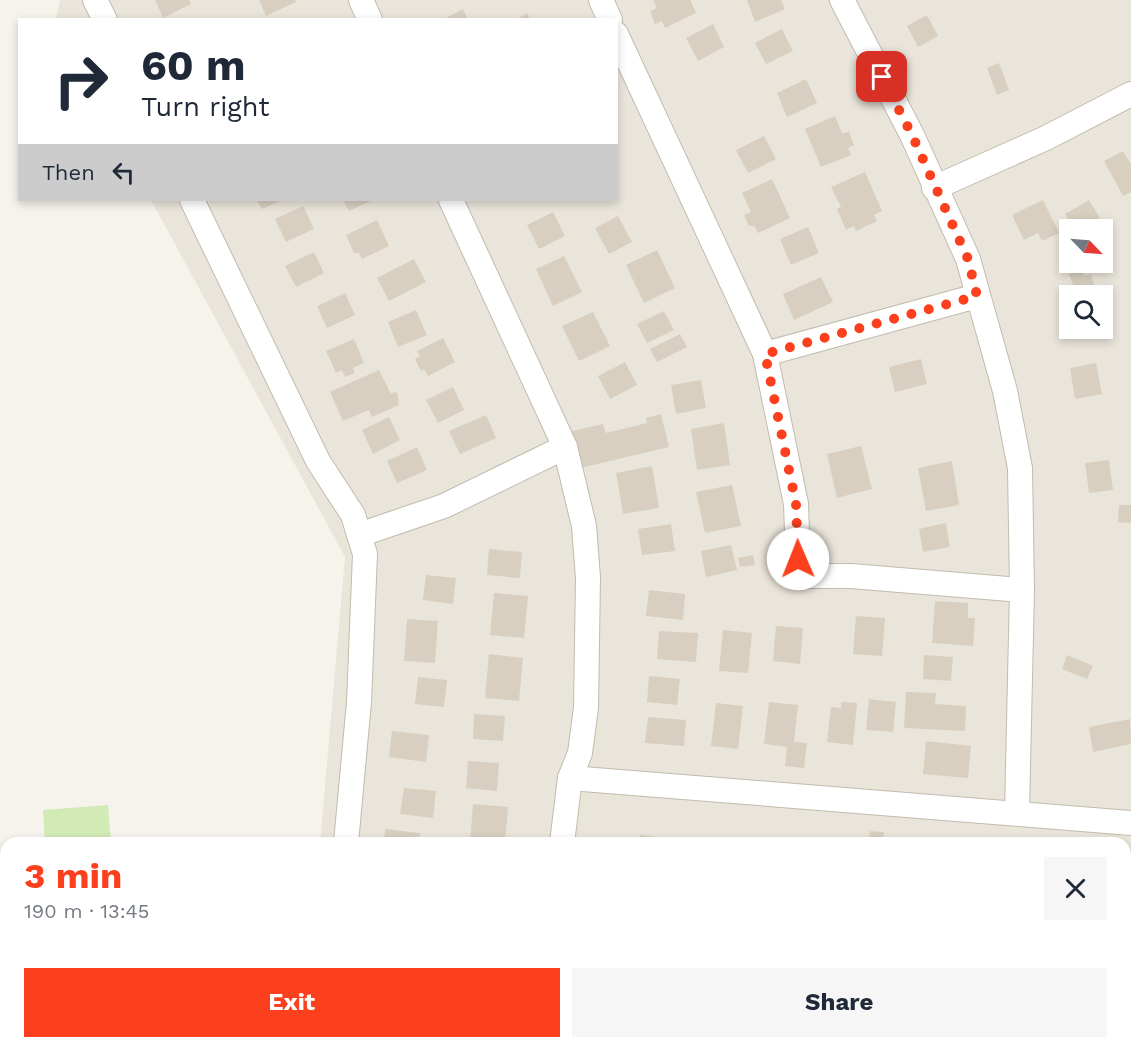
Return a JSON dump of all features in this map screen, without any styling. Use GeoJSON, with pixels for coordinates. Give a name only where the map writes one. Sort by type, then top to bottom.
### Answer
{"type":"FeatureCollection","features":[{"type":"Feature","properties":{"kind":"street"},"geometry":{"type":"LineString","coordinates":[[95,0],[104,18]]}},
{"type":"Feature","properties":{"kind":"street"},"geometry":{"type":"LineString","coordinates":[[601,0],[609,18]]}},
{"type":"Feature","properties":{"kind":"street"},"geometry":{"type":"LineString","coordinates":[[842,0],[912,135],[968,259],[1005,391],[1020,468],[1022,590],[1017,812]]}},
{"type":"Feature","properties":{"kind":"street"},"geometry":{"type":"LineString","coordinates":[[618,38],[765,354],[796,504],[798,559],[809,576],[851,576],[1022,590]]}},
{"type":"Feature","properties":{"kind":"street"},"geometry":{"type":"LineString","coordinates":[[934,188],[1046,138],[1131,94]]}},
{"type":"Feature","properties":{"kind":"street"},"geometry":{"type":"LineString","coordinates":[[192,201],[318,461],[354,515],[365,554],[365,594],[346,837]]}},
{"type":"Feature","properties":{"kind":"street"},"geometry":{"type":"LineString","coordinates":[[451,201],[565,447],[584,526],[588,578],[586,708],[580,753],[570,778],[563,837]]}},
{"type":"Feature","properties":{"kind":"street"},"geometry":{"type":"LineString","coordinates":[[765,354],[977,296]]}},
{"type":"Feature","properties":{"kind":"street"},"geometry":{"type":"LineString","coordinates":[[359,535],[444,506],[565,447]]}},
{"type":"Feature","properties":{"kind":"street"},"geometry":{"type":"LineString","coordinates":[[570,778],[1017,812],[1131,823]]}},
{"type":"Feature","properties":{"kind":"shaded area"},"geometry":{"type":"Polygon","coordinates":[[[60,0],[1131,0],[1131,837],[321,837],[345,557],[152,201],[618,201],[618,18],[56,18],[60,0]]]}},
{"type":"Feature","properties":{"kind":"green space"},"geometry":{"type":"Polygon","coordinates":[[[108,805],[111,837],[45,837],[43,810],[108,805]]]}},
{"type":"Feature","properties":{"kind":"building"},"geometry":{"type":"Polygon","coordinates":[[[155,0],[189,0],[191,4],[163,18],[155,0]]]}},
{"type":"Feature","properties":{"kind":"building"},"geometry":{"type":"Polygon","coordinates":[[[259,0],[295,0],[296,2],[266,16],[259,0]]]}},
{"type":"Feature","properties":{"kind":"building"},"geometry":{"type":"Polygon","coordinates":[[[653,0],[690,0],[696,13],[665,28],[662,21],[655,24],[650,11],[657,8],[653,0]]]}},
{"type":"Feature","properties":{"kind":"building"},"geometry":{"type":"Polygon","coordinates":[[[747,0],[781,0],[785,9],[755,22],[747,0]]]}},
{"type":"Feature","properties":{"kind":"building"},"geometry":{"type":"Polygon","coordinates":[[[463,9],[467,18],[446,18],[463,9]]]}},
{"type":"Feature","properties":{"kind":"building"},"geometry":{"type":"Polygon","coordinates":[[[527,13],[529,18],[519,18],[527,13]]]}},
{"type":"Feature","properties":{"kind":"building"},"geometry":{"type":"Polygon","coordinates":[[[927,15],[938,36],[918,47],[907,26],[927,15]]]}},
{"type":"Feature","properties":{"kind":"building"},"geometry":{"type":"Polygon","coordinates":[[[713,24],[724,47],[698,61],[686,38],[713,24]]]}},
{"type":"Feature","properties":{"kind":"building"},"geometry":{"type":"Polygon","coordinates":[[[782,29],[793,51],[766,64],[755,43],[782,29]]]}},
{"type":"Feature","properties":{"kind":"building"},"geometry":{"type":"Polygon","coordinates":[[[999,63],[1009,90],[997,95],[987,68],[999,63]]]}},
{"type":"Feature","properties":{"kind":"building"},"geometry":{"type":"Polygon","coordinates":[[[806,79],[817,103],[787,117],[777,93],[806,79]]]}},
{"type":"Feature","properties":{"kind":"building"},"geometry":{"type":"Polygon","coordinates":[[[835,116],[842,133],[849,132],[854,145],[848,148],[851,155],[821,167],[805,129],[835,116]]]}},
{"type":"Feature","properties":{"kind":"building"},"geometry":{"type":"Polygon","coordinates":[[[764,136],[776,159],[748,173],[736,150],[764,136]]]}},
{"type":"Feature","properties":{"kind":"building"},"geometry":{"type":"Polygon","coordinates":[[[1123,151],[1131,164],[1131,192],[1123,196],[1104,161],[1123,151]]]}},
{"type":"Feature","properties":{"kind":"building"},"geometry":{"type":"Polygon","coordinates":[[[865,172],[882,211],[874,215],[877,221],[856,231],[854,226],[846,230],[837,209],[841,207],[831,187],[865,172]]]}},
{"type":"Feature","properties":{"kind":"building"},"geometry":{"type":"Polygon","coordinates":[[[772,179],[790,218],[758,233],[754,226],[749,226],[744,215],[751,212],[742,193],[772,179]]]}},
{"type":"Feature","properties":{"kind":"building"},"geometry":{"type":"Polygon","coordinates":[[[1043,200],[1059,233],[1042,241],[1038,233],[1024,240],[1012,215],[1043,200]]]}},
{"type":"Feature","properties":{"kind":"building"},"geometry":{"type":"Polygon","coordinates":[[[1089,200],[1100,218],[1068,219],[1065,214],[1089,200]]]}},
{"type":"Feature","properties":{"kind":"building"},"geometry":{"type":"Polygon","coordinates":[[[258,201],[280,201],[262,209],[258,201]]]}},
{"type":"Feature","properties":{"kind":"building"},"geometry":{"type":"Polygon","coordinates":[[[344,201],[371,201],[349,211],[344,201]]]}},
{"type":"Feature","properties":{"kind":"building"},"geometry":{"type":"Polygon","coordinates":[[[303,206],[314,229],[286,242],[275,219],[303,206]]]}},
{"type":"Feature","properties":{"kind":"building"},"geometry":{"type":"Polygon","coordinates":[[[553,212],[565,236],[539,249],[527,225],[553,212]]]}},
{"type":"Feature","properties":{"kind":"building"},"geometry":{"type":"Polygon","coordinates":[[[618,216],[632,242],[609,254],[595,228],[618,216]]]}},
{"type":"Feature","properties":{"kind":"building"},"geometry":{"type":"Polygon","coordinates":[[[377,220],[389,246],[362,259],[359,253],[354,253],[346,235],[377,220]]]}},
{"type":"Feature","properties":{"kind":"building"},"geometry":{"type":"Polygon","coordinates":[[[808,227],[819,253],[791,265],[780,239],[808,227]]]}},
{"type":"Feature","properties":{"kind":"building"},"geometry":{"type":"Polygon","coordinates":[[[657,250],[675,288],[644,303],[626,265],[657,250]]]}},
{"type":"Feature","properties":{"kind":"building"},"geometry":{"type":"Polygon","coordinates":[[[314,252],[324,273],[296,287],[285,266],[314,252]]]}},
{"type":"Feature","properties":{"kind":"building"},"geometry":{"type":"Polygon","coordinates":[[[564,256],[582,292],[553,306],[536,269],[564,256]]]}},
{"type":"Feature","properties":{"kind":"building"},"geometry":{"type":"Polygon","coordinates":[[[414,259],[426,282],[389,301],[377,278],[414,259]]]}},
{"type":"Feature","properties":{"kind":"building"},"geometry":{"type":"Polygon","coordinates":[[[1083,273],[1084,276],[1091,274],[1094,285],[1073,285],[1069,274],[1083,273]]]}},
{"type":"Feature","properties":{"kind":"building"},"geometry":{"type":"Polygon","coordinates":[[[821,277],[833,302],[794,320],[783,294],[821,277]]]}},
{"type":"Feature","properties":{"kind":"building"},"geometry":{"type":"Polygon","coordinates":[[[345,293],[355,315],[327,328],[317,306],[345,293]]]}},
{"type":"Feature","properties":{"kind":"building"},"geometry":{"type":"Polygon","coordinates":[[[416,310],[427,335],[398,347],[388,322],[416,310]]]}},
{"type":"Feature","properties":{"kind":"building"},"geometry":{"type":"Polygon","coordinates":[[[664,311],[674,330],[647,343],[637,324],[664,311]]]}},
{"type":"Feature","properties":{"kind":"building"},"geometry":{"type":"Polygon","coordinates":[[[593,312],[610,346],[579,361],[562,326],[593,312]]]}},
{"type":"Feature","properties":{"kind":"building"},"geometry":{"type":"Polygon","coordinates":[[[680,334],[687,347],[657,362],[650,349],[680,334]]]}},
{"type":"Feature","properties":{"kind":"building"},"geometry":{"type":"Polygon","coordinates":[[[443,338],[455,362],[428,376],[424,369],[421,371],[415,359],[420,356],[417,351],[443,338]]]}},
{"type":"Feature","properties":{"kind":"building"},"geometry":{"type":"Polygon","coordinates":[[[354,339],[364,363],[353,368],[355,373],[345,377],[342,370],[336,373],[326,351],[354,339]]]}},
{"type":"Feature","properties":{"kind":"building"},"geometry":{"type":"Polygon","coordinates":[[[921,359],[927,384],[895,392],[889,367],[921,359]]]}},
{"type":"Feature","properties":{"kind":"building"},"geometry":{"type":"Polygon","coordinates":[[[625,362],[637,385],[610,399],[598,376],[625,362]]]}},
{"type":"Feature","properties":{"kind":"building"},"geometry":{"type":"Polygon","coordinates":[[[1096,363],[1102,394],[1075,399],[1070,368],[1096,363]]]}},
{"type":"Feature","properties":{"kind":"building"},"geometry":{"type":"Polygon","coordinates":[[[379,370],[391,394],[397,391],[399,405],[372,417],[369,410],[343,421],[330,392],[379,370]]]}},
{"type":"Feature","properties":{"kind":"building"},"geometry":{"type":"Polygon","coordinates":[[[701,380],[706,408],[676,414],[671,385],[701,380]]]}},
{"type":"Feature","properties":{"kind":"building"},"geometry":{"type":"Polygon","coordinates":[[[453,387],[464,410],[438,423],[426,400],[453,387]]]}},
{"type":"Feature","properties":{"kind":"building"},"geometry":{"type":"Polygon","coordinates":[[[661,414],[669,447],[576,469],[568,432],[603,424],[606,433],[647,423],[646,418],[661,414]]]}},
{"type":"Feature","properties":{"kind":"building"},"geometry":{"type":"Polygon","coordinates":[[[486,415],[496,438],[460,454],[449,431],[486,415]]]}},
{"type":"Feature","properties":{"kind":"building"},"geometry":{"type":"Polygon","coordinates":[[[389,417],[400,440],[373,454],[362,430],[389,417]]]}},
{"type":"Feature","properties":{"kind":"building"},"geometry":{"type":"Polygon","coordinates":[[[724,423],[730,465],[697,470],[691,429],[724,423]]]}},
{"type":"Feature","properties":{"kind":"building"},"geometry":{"type":"Polygon","coordinates":[[[861,446],[872,489],[837,498],[827,454],[861,446]]]}},
{"type":"Feature","properties":{"kind":"building"},"geometry":{"type":"Polygon","coordinates":[[[417,447],[427,470],[397,483],[387,461],[417,447]]]}},
{"type":"Feature","properties":{"kind":"building"},"geometry":{"type":"Polygon","coordinates":[[[1109,460],[1113,490],[1089,493],[1085,463],[1109,460]]]}},
{"type":"Feature","properties":{"kind":"building"},"geometry":{"type":"Polygon","coordinates":[[[952,461],[959,505],[926,511],[918,468],[952,461]]]}},
{"type":"Feature","properties":{"kind":"building"},"geometry":{"type":"Polygon","coordinates":[[[652,466],[659,508],[623,514],[616,473],[652,466]]]}},
{"type":"Feature","properties":{"kind":"building"},"geometry":{"type":"Polygon","coordinates":[[[732,485],[741,526],[705,533],[696,492],[732,485]]]}},
{"type":"Feature","properties":{"kind":"building"},"geometry":{"type":"Polygon","coordinates":[[[1119,505],[1131,505],[1131,523],[1118,522],[1119,505]]]}},
{"type":"Feature","properties":{"kind":"building"},"geometry":{"type":"Polygon","coordinates":[[[946,523],[950,547],[923,552],[919,529],[946,523]]]}},
{"type":"Feature","properties":{"kind":"building"},"geometry":{"type":"Polygon","coordinates":[[[671,524],[675,551],[642,555],[638,529],[671,524]]]}},
{"type":"Feature","properties":{"kind":"building"},"geometry":{"type":"Polygon","coordinates":[[[731,545],[737,570],[706,577],[701,551],[731,545]]]}},
{"type":"Feature","properties":{"kind":"building"},"geometry":{"type":"Polygon","coordinates":[[[489,549],[522,552],[520,578],[487,575],[489,549]]]}},
{"type":"Feature","properties":{"kind":"building"},"geometry":{"type":"Polygon","coordinates":[[[753,555],[755,565],[740,567],[738,558],[753,555]]]}},
{"type":"Feature","properties":{"kind":"building"},"geometry":{"type":"Polygon","coordinates":[[[426,575],[456,578],[453,604],[423,600],[426,575]]]}},
{"type":"Feature","properties":{"kind":"building"},"geometry":{"type":"Polygon","coordinates":[[[649,590],[685,594],[683,620],[646,616],[649,590]]]}},
{"type":"Feature","properties":{"kind":"building"},"geometry":{"type":"Polygon","coordinates":[[[494,593],[528,596],[524,638],[490,635],[494,593]]]}},
{"type":"Feature","properties":{"kind":"building"},"geometry":{"type":"Polygon","coordinates":[[[935,601],[968,603],[968,618],[975,618],[973,646],[932,643],[935,601]]]}},
{"type":"Feature","properties":{"kind":"building"},"geometry":{"type":"Polygon","coordinates":[[[856,616],[885,618],[882,656],[853,654],[856,616]]]}},
{"type":"Feature","properties":{"kind":"building"},"geometry":{"type":"Polygon","coordinates":[[[407,619],[438,621],[435,663],[404,661],[407,619]]]}},
{"type":"Feature","properties":{"kind":"building"},"geometry":{"type":"Polygon","coordinates":[[[776,626],[803,628],[800,664],[773,661],[776,626]]]}},
{"type":"Feature","properties":{"kind":"building"},"geometry":{"type":"Polygon","coordinates":[[[723,630],[752,633],[748,673],[719,671],[723,630]]]}},
{"type":"Feature","properties":{"kind":"building"},"geometry":{"type":"Polygon","coordinates":[[[659,631],[698,633],[696,662],[657,659],[659,631]]]}},
{"type":"Feature","properties":{"kind":"building"},"geometry":{"type":"Polygon","coordinates":[[[489,654],[523,658],[519,701],[485,698],[489,654]]]}},
{"type":"Feature","properties":{"kind":"building"},"geometry":{"type":"Polygon","coordinates":[[[924,655],[953,657],[951,681],[923,679],[924,655]]]}},
{"type":"Feature","properties":{"kind":"building"},"geometry":{"type":"Polygon","coordinates":[[[1067,655],[1093,666],[1087,679],[1062,669],[1067,655]]]}},
{"type":"Feature","properties":{"kind":"building"},"geometry":{"type":"Polygon","coordinates":[[[649,676],[680,679],[677,705],[647,702],[649,676]]]}},
{"type":"Feature","properties":{"kind":"building"},"geometry":{"type":"Polygon","coordinates":[[[418,677],[447,680],[444,707],[415,704],[418,677]]]}},
{"type":"Feature","properties":{"kind":"building"},"geometry":{"type":"Polygon","coordinates":[[[906,692],[936,693],[935,704],[966,706],[965,731],[904,728],[906,692]]]}},
{"type":"Feature","properties":{"kind":"building"},"geometry":{"type":"Polygon","coordinates":[[[869,699],[896,702],[893,732],[866,730],[869,699]]]}},
{"type":"Feature","properties":{"kind":"building"},"geometry":{"type":"Polygon","coordinates":[[[769,702],[798,705],[794,742],[807,743],[804,768],[785,766],[787,747],[764,744],[769,702]]]}},
{"type":"Feature","properties":{"kind":"building"},"geometry":{"type":"Polygon","coordinates":[[[841,702],[857,703],[853,745],[827,742],[831,707],[841,708],[841,702]]]}},
{"type":"Feature","properties":{"kind":"building"},"geometry":{"type":"Polygon","coordinates":[[[716,703],[743,706],[738,749],[711,746],[716,703]]]}},
{"type":"Feature","properties":{"kind":"building"},"geometry":{"type":"Polygon","coordinates":[[[474,714],[505,716],[503,741],[473,739],[474,714]]]}},
{"type":"Feature","properties":{"kind":"building"},"geometry":{"type":"Polygon","coordinates":[[[648,717],[686,720],[684,746],[645,743],[648,717]]]}},
{"type":"Feature","properties":{"kind":"building"},"geometry":{"type":"Polygon","coordinates":[[[1130,719],[1131,744],[1093,752],[1089,727],[1130,719]]]}},
{"type":"Feature","properties":{"kind":"building"},"geometry":{"type":"Polygon","coordinates":[[[392,731],[429,735],[426,762],[389,757],[392,731]]]}},
{"type":"Feature","properties":{"kind":"building"},"geometry":{"type":"Polygon","coordinates":[[[926,741],[971,746],[968,778],[923,774],[926,741]]]}},
{"type":"Feature","properties":{"kind":"building"},"geometry":{"type":"Polygon","coordinates":[[[468,761],[499,763],[497,791],[466,788],[468,761]]]}},
{"type":"Feature","properties":{"kind":"building"},"geometry":{"type":"Polygon","coordinates":[[[404,788],[436,791],[433,818],[400,814],[404,788]]]}},
{"type":"Feature","properties":{"kind":"building"},"geometry":{"type":"Polygon","coordinates":[[[473,804],[508,807],[506,837],[470,837],[473,804]]]}},
{"type":"Feature","properties":{"kind":"building"},"geometry":{"type":"Polygon","coordinates":[[[385,829],[420,833],[420,837],[384,837],[385,829]]]}},
{"type":"Feature","properties":{"kind":"building"},"geometry":{"type":"Polygon","coordinates":[[[870,831],[884,832],[883,837],[870,837],[870,831]]]}},
{"type":"Feature","properties":{"kind":"route"},"geometry":{"type":"LineString","coordinates":[[798,559],[796,504],[765,354],[977,296],[968,259],[912,135],[882,77]]}}]}
